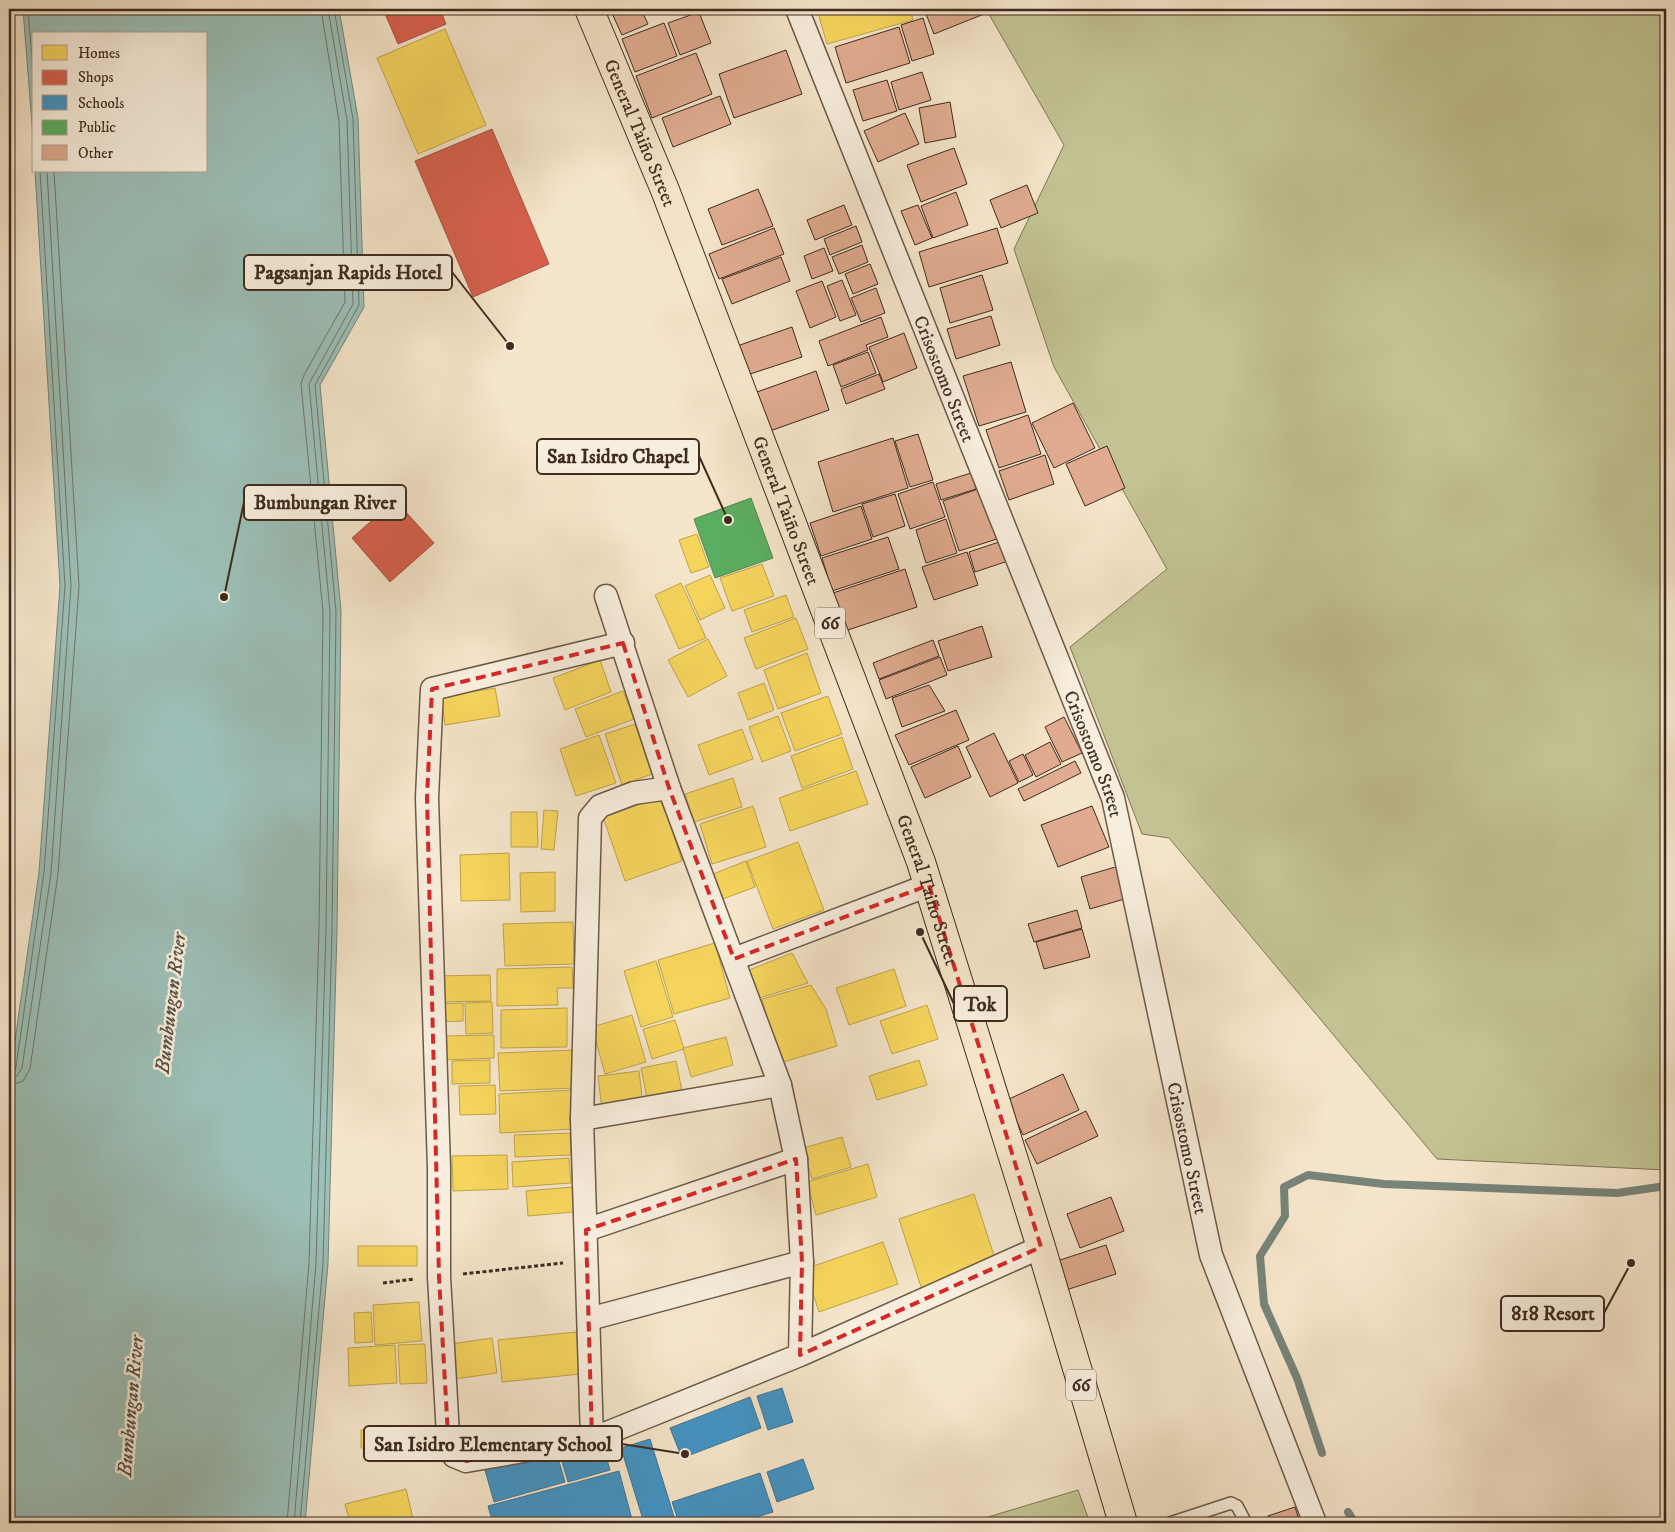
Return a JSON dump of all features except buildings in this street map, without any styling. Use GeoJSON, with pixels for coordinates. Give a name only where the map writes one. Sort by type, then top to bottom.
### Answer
{"type":"FeatureCollection","features":[{"type":"Feature","properties":{"kind":"main road","name":"General Taiño Street"},"geometry":{"type":"LineString","coordinates":[[589,9],[665,190],[929,886],[1041,1247]]}},
{"type":"Feature","properties":{"kind":"main road","name":"66"},"geometry":{"type":"LineString","coordinates":[[1041,1247],[1123,1523]]}},
{"type":"Feature","properties":{"kind":"street","name":"Crisostomo Street"},"geometry":{"type":"LineString","coordinates":[[797,9],[1114,798],[1211,1255],[1316,1523]]}},
{"type":"Feature","properties":{"kind":"street"},"geometry":{"type":"LineString","coordinates":[[606,596],[668,788],[780,1085],[796,1159],[802,1262],[800,1355]]}},
{"type":"Feature","properties":{"kind":"street"},"geometry":{"type":"LineString","coordinates":[[622,643],[432,689],[427,798],[439,1168],[439,1277],[448,1435],[454,1456],[466,1461],[592,1439],[800,1355],[1041,1247]]}},
{"type":"Feature","properties":{"kind":"street"},"geometry":{"type":"LineString","coordinates":[[592,1439],[582,1119],[590,818],[600,806],[634,793],[668,788]]}},
{"type":"Feature","properties":{"kind":"street"},"geometry":{"type":"LineString","coordinates":[[734,959],[929,886]]}},
{"type":"Feature","properties":{"kind":"street"},"geometry":{"type":"LineString","coordinates":[[582,1119],[780,1085]]}},
{"type":"Feature","properties":{"kind":"street"},"geometry":{"type":"LineString","coordinates":[[586,1230],[796,1159]]}},
{"type":"Feature","properties":{"kind":"street"},"geometry":{"type":"LineString","coordinates":[[589,1319],[802,1262]]}},
{"type":"Feature","properties":{"kind":"lane"},"geometry":{"type":"LineString","coordinates":[[1170,1523],[1231,1503],[1238,1506],[1246,1523]]}},
{"type":"Feature","properties":{"kind":"path"},"geometry":{"type":"LineString","coordinates":[[383,1283],[585,1261]]}},
{"type":"Feature","properties":{"kind":"highlighted area"},"geometry":{"type":"Polygon","coordinates":[[[623,643],[669,788],[734,959],[929,885],[1041,1247],[800,1355],[802,1262],[796,1159],[586,1230],[592,1439],[466,1461],[454,1456],[448,1435],[439,1277],[427,798],[432,689],[623,643]]]}},
{"type":"Feature","properties":{"kind":"green space"},"geometry":{"type":"Polygon","coordinates":[[[986,9],[1666,9],[1666,1170],[1437,1159],[1169,838],[1142,834],[1070,647],[1167,569],[1054,367],[1014,249],[1064,145],[986,9]]]}},
{"type":"Feature","properties":{"kind":"green space"},"geometry":{"type":"Polygon","coordinates":[[[1078,1490],[1090,1523],[968,1523],[1078,1490]]]}},
{"type":"Feature","properties":{"kind":"water"},"geometry":{"type":"Polygon","coordinates":[[[23,9],[339,9],[358,118],[364,307],[320,385],[341,611],[337,929],[328,1264],[305,1523],[9,1523],[9,1083],[39,872],[60,586],[35,172],[208,172],[208,32],[32,32],[32,124],[23,9]]]}},
{"type":"Feature","properties":{"kind":"waterway"},"geometry":{"type":"LineString","coordinates":[[1322,1453],[1297,1378],[1264,1304],[1260,1256],[1285,1216],[1284,1187],[1308,1175],[1384,1184],[1617,1193],[1666,1186]]}},
{"type":"Feature","properties":{"kind":"waterway"},"geometry":{"type":"LineString","coordinates":[[1348,1512],[1355,1523]]}},
{"type":"Feature","properties":{"kind":"place","name":"Pagsanjan Rapids Hotel"},"geometry":{"type":"Point","coordinates":[510,346]}},
{"type":"Feature","properties":{"kind":"place","name":"San Isidro Chapel"},"geometry":{"type":"Point","coordinates":[728,520]}},
{"type":"Feature","properties":{"kind":"place","name":"Bumbungan River"},"geometry":{"type":"Point","coordinates":[224,597]}},
{"type":"Feature","properties":{"kind":"place","name":"Tok"},"geometry":{"type":"Point","coordinates":[920,932]}},
{"type":"Feature","properties":{"kind":"place","name":"818 Resort"},"geometry":{"type":"Point","coordinates":[1631,1263]}},
{"type":"Feature","properties":{"kind":"place","name":"San Isidro Elementary School"},"geometry":{"type":"Point","coordinates":[685,1454]}}]}
